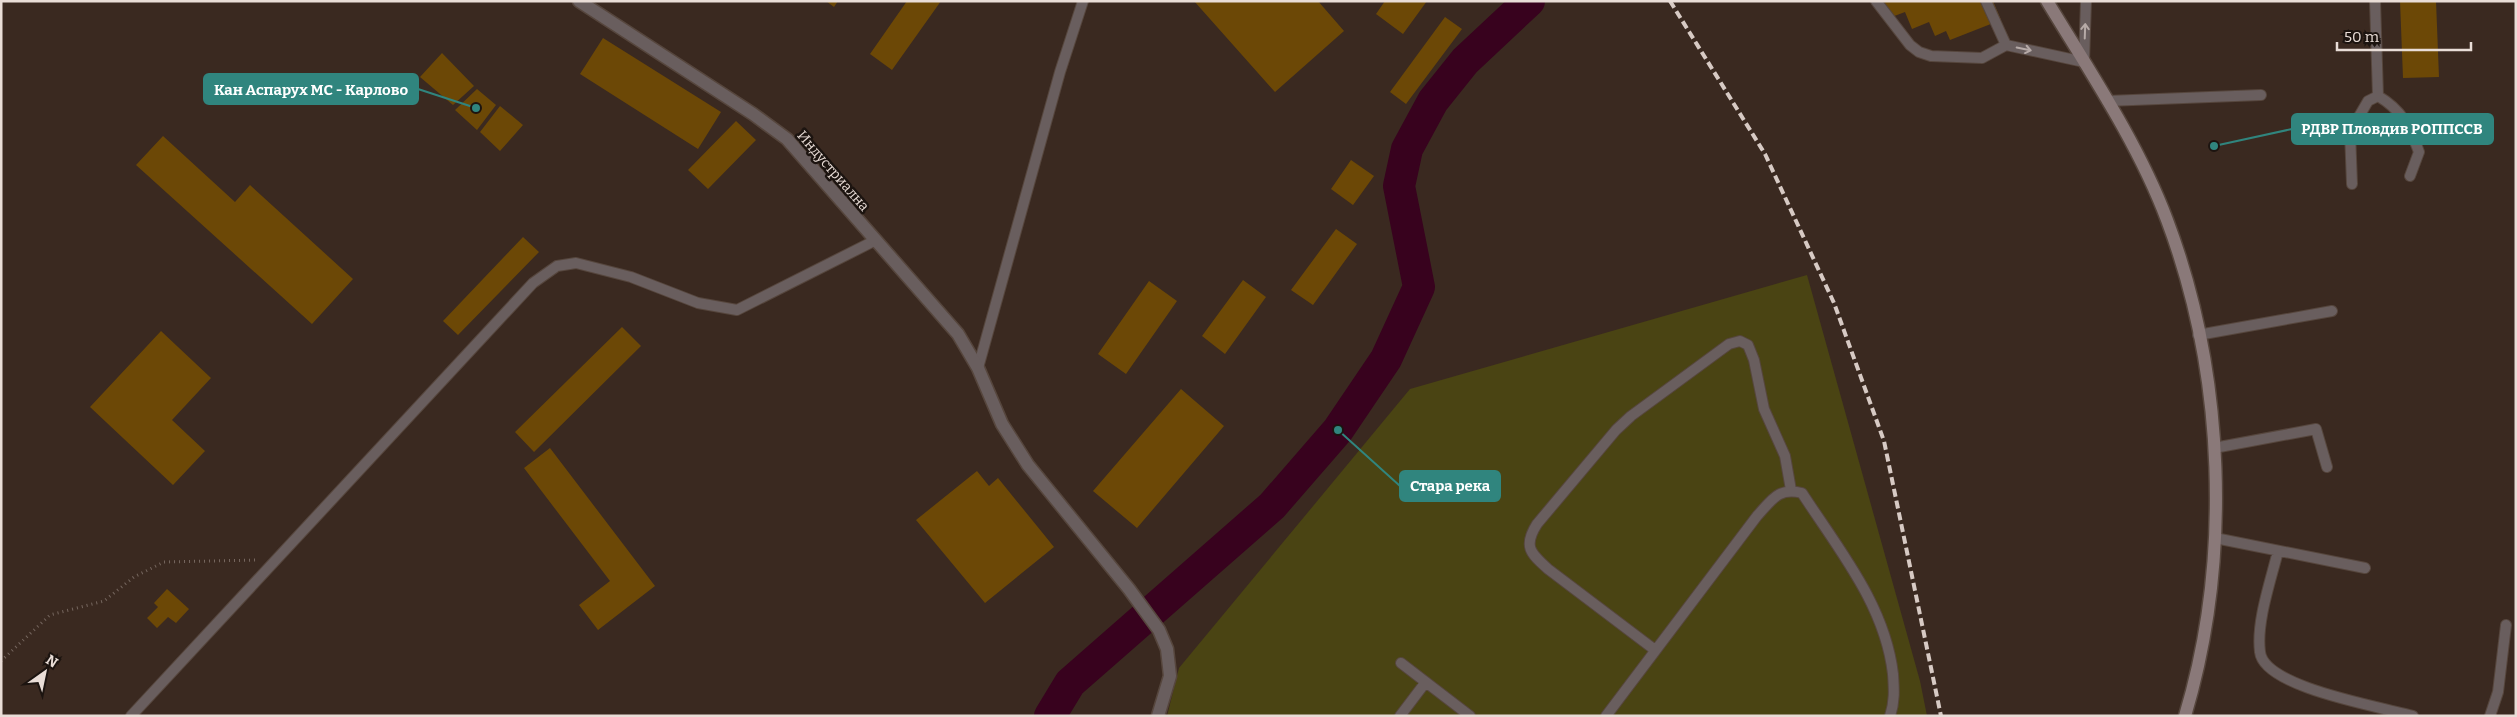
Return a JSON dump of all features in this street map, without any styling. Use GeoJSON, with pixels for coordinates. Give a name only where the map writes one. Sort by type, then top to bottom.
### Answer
{"type":"FeatureCollection","features":[{"type":"Feature","properties":{"kind":"main road"},"geometry":{"type":"LineString","coordinates":[[2047,1],[2139,158],[2167,219],[2185,273],[2198,335],[2211,406],[2217,486],[2215,538],[2207,622],[2185,716]]}},
{"type":"Feature","properties":{"kind":"street","name":"Индустриална"},"geometry":{"type":"LineString","coordinates":[[579,1],[754,114],[787,139],[874,241],[958,334],[978,368],[1002,424],[1028,465],[1129,588],[1159,630],[1167,649],[1170,676],[1158,716]]}},
{"type":"Feature","properties":{"kind":"lane"},"geometry":{"type":"LineString","coordinates":[[978,368],[1060,72],[1083,1]]}},
{"type":"Feature","properties":{"kind":"lane"},"geometry":{"type":"LineString","coordinates":[[1876,1],[1910,46],[1919,52],[1931,56],[1982,58],[2006,45],[2084,62],[2086,1]]}},
{"type":"Feature","properties":{"kind":"lane"},"geometry":{"type":"LineString","coordinates":[[1986,1],[2006,45]]}},
{"type":"Feature","properties":{"kind":"lane"},"geometry":{"type":"LineString","coordinates":[[2375,1],[2378,96]]}},
{"type":"Feature","properties":{"kind":"lane"},"geometry":{"type":"LineString","coordinates":[[2107,101],[2261,94]]}},
{"type":"Feature","properties":{"kind":"lane"},"geometry":{"type":"LineString","coordinates":[[2378,96],[2395,106],[2413,135],[2419,152],[2410,176]]}},
{"type":"Feature","properties":{"kind":"lane"},"geometry":{"type":"LineString","coordinates":[[2352,184],[2350,132],[2368,101],[2378,96]]}},
{"type":"Feature","properties":{"kind":"lane"},"geometry":{"type":"LineString","coordinates":[[131,716],[533,282],[557,266],[576,263],[630,278],[698,303],[737,310],[874,241]]}},
{"type":"Feature","properties":{"kind":"lane"},"geometry":{"type":"LineString","coordinates":[[2198,335],[2332,311]]}},
{"type":"Feature","properties":{"kind":"lane"},"geometry":{"type":"LineString","coordinates":[[1655,650],[1548,569],[1534,556],[1529,547],[1530,536],[1537,524],[1600,448],[1631,416],[1729,344],[1740,341],[1748,345],[1754,360],[1764,409],[1785,456],[1791,490]]}},
{"type":"Feature","properties":{"kind":"lane"},"geometry":{"type":"LineString","coordinates":[[2214,448],[2316,429],[2326,467]]}},
{"type":"Feature","properties":{"kind":"lane"},"geometry":{"type":"LineString","coordinates":[[1606,716],[1757,516],[1781,492],[1791,490],[1802,493],[1869,596],[1884,628],[1890,650],[1895,694],[1890,716]]}},
{"type":"Feature","properties":{"kind":"lane"},"geometry":{"type":"LineString","coordinates":[[2215,538],[2366,568]]}},
{"type":"Feature","properties":{"kind":"lane"},"geometry":{"type":"LineString","coordinates":[[2278,551],[2261,630],[2260,654],[2268,669],[2307,689],[2414,716]]}},
{"type":"Feature","properties":{"kind":"lane"},"geometry":{"type":"LineString","coordinates":[[2490,716],[2498,692],[2506,625]]}},
{"type":"Feature","properties":{"kind":"lane"},"geometry":{"type":"LineString","coordinates":[[1400,663],[1470,716]]}},
{"type":"Feature","properties":{"kind":"lane"},"geometry":{"type":"LineString","coordinates":[[1400,716],[1425,683]]}},
{"type":"Feature","properties":{"kind":"path"},"geometry":{"type":"LineString","coordinates":[[1,661],[50,615],[104,601],[134,577],[164,562],[276,559]]}},
{"type":"Feature","properties":{"kind":"shaded area"},"geometry":{"type":"Polygon","coordinates":[[[1807,275],[1920,681],[1927,716],[1167,716],[1179,668],[1410,389],[1807,275]]]}},
{"type":"Feature","properties":{"kind":"building"},"geometry":{"type":"Polygon","coordinates":[[[826,1],[838,1],[834,7],[826,1]]]}},
{"type":"Feature","properties":{"kind":"building"},"geometry":{"type":"Polygon","coordinates":[[[907,1],[941,1],[892,70],[870,54],[907,1]]]}},
{"type":"Feature","properties":{"kind":"building"},"geometry":{"type":"Polygon","coordinates":[[[1194,1],[1318,1],[1344,31],[1275,92],[1194,1]]]}},
{"type":"Feature","properties":{"kind":"building"},"geometry":{"type":"Polygon","coordinates":[[[1385,1],[1427,1],[1403,34],[1376,14],[1385,1]]]}},
{"type":"Feature","properties":{"kind":"building"},"geometry":{"type":"Polygon","coordinates":[[[1882,1],[1993,1],[2001,20],[1950,40],[1946,31],[1935,36],[1929,22],[1912,29],[1905,12],[1889,18],[1882,1]]]}},
{"type":"Feature","properties":{"kind":"building"},"geometry":{"type":"Polygon","coordinates":[[[2400,1],[2436,1],[2439,77],[2403,78],[2400,1]]]}},
{"type":"Feature","properties":{"kind":"building"},"geometry":{"type":"Polygon","coordinates":[[[1445,17],[1462,29],[1406,104],[1390,92],[1445,17]]]}},
{"type":"Feature","properties":{"kind":"building"},"geometry":{"type":"Polygon","coordinates":[[[603,38],[721,112],[698,149],[580,74],[603,38]]]}},
{"type":"Feature","properties":{"kind":"building"},"geometry":{"type":"Polygon","coordinates":[[[442,53],[474,86],[453,105],[420,77],[442,53]]]}},
{"type":"Feature","properties":{"kind":"building"},"geometry":{"type":"Polygon","coordinates":[[[477,89],[496,105],[477,130],[455,110],[477,89]]]}},
{"type":"Feature","properties":{"kind":"building"},"geometry":{"type":"Polygon","coordinates":[[[500,106],[523,125],[500,151],[480,132],[500,106]]]}},
{"type":"Feature","properties":{"kind":"building"},"geometry":{"type":"Polygon","coordinates":[[[736,121],[756,140],[708,189],[688,170],[736,121]]]}},
{"type":"Feature","properties":{"kind":"building"},"geometry":{"type":"Polygon","coordinates":[[[163,136],[235,202],[250,185],[353,279],[312,324],[136,165],[163,136]]]}},
{"type":"Feature","properties":{"kind":"building"},"geometry":{"type":"Polygon","coordinates":[[[1351,160],[1374,176],[1353,205],[1331,189],[1351,160]]]}},
{"type":"Feature","properties":{"kind":"building"},"geometry":{"type":"Polygon","coordinates":[[[1336,229],[1357,244],[1313,305],[1291,290],[1336,229]]]}},
{"type":"Feature","properties":{"kind":"building"},"geometry":{"type":"Polygon","coordinates":[[[523,237],[539,252],[458,335],[443,321],[523,237]]]}},
{"type":"Feature","properties":{"kind":"building"},"geometry":{"type":"Polygon","coordinates":[[[1243,280],[1266,297],[1225,354],[1202,336],[1243,280]]]}},
{"type":"Feature","properties":{"kind":"building"},"geometry":{"type":"Polygon","coordinates":[[[1149,281],[1177,301],[1126,374],[1098,354],[1149,281]]]}},
{"type":"Feature","properties":{"kind":"building"},"geometry":{"type":"Polygon","coordinates":[[[622,327],[641,346],[534,452],[515,432],[622,327]]]}},
{"type":"Feature","properties":{"kind":"building"},"geometry":{"type":"Polygon","coordinates":[[[161,331],[211,378],[172,420],[205,451],[173,485],[90,407],[161,331]]]}},
{"type":"Feature","properties":{"kind":"building"},"geometry":{"type":"Polygon","coordinates":[[[1181,389],[1224,426],[1137,528],[1093,491],[1181,389]]]}},
{"type":"Feature","properties":{"kind":"building"},"geometry":{"type":"Polygon","coordinates":[[[550,448],[655,586],[598,630],[579,605],[610,581],[524,468],[550,448]]]}},
{"type":"Feature","properties":{"kind":"building"},"geometry":{"type":"Polygon","coordinates":[[[977,471],[989,486],[998,478],[1054,547],[985,603],[916,520],[977,471]]]}},
{"type":"Feature","properties":{"kind":"building"},"geometry":{"type":"Polygon","coordinates":[[[167,589],[189,609],[176,623],[168,617],[157,628],[147,618],[158,607],[154,603],[167,589]]]}},
{"type":"Feature","properties":{"kind":"waterway"},"geometry":{"type":"LineString","coordinates":[[1050,716],[1070,683],[1272,506],[1338,430],[1386,359],[1419,287],[1399,186],[1407,149],[1433,101],[1465,61],[1529,1]]}},
{"type":"Feature","properties":{"kind":"railway"},"geometry":{"type":"LineString","coordinates":[[1670,1],[1765,154],[1834,303],[1884,441],[1941,716]]}},
{"type":"Feature","properties":{"kind":"place","name":"Кан Аспарух МС - Карлово"},"geometry":{"type":"Point","coordinates":[476,108]}},
{"type":"Feature","properties":{"kind":"place","name":"РДВР Пловдив РОППССВ"},"geometry":{"type":"Point","coordinates":[2214,146]}},
{"type":"Feature","properties":{"kind":"place","name":"Стара река"},"geometry":{"type":"Point","coordinates":[1338,430]}}]}
